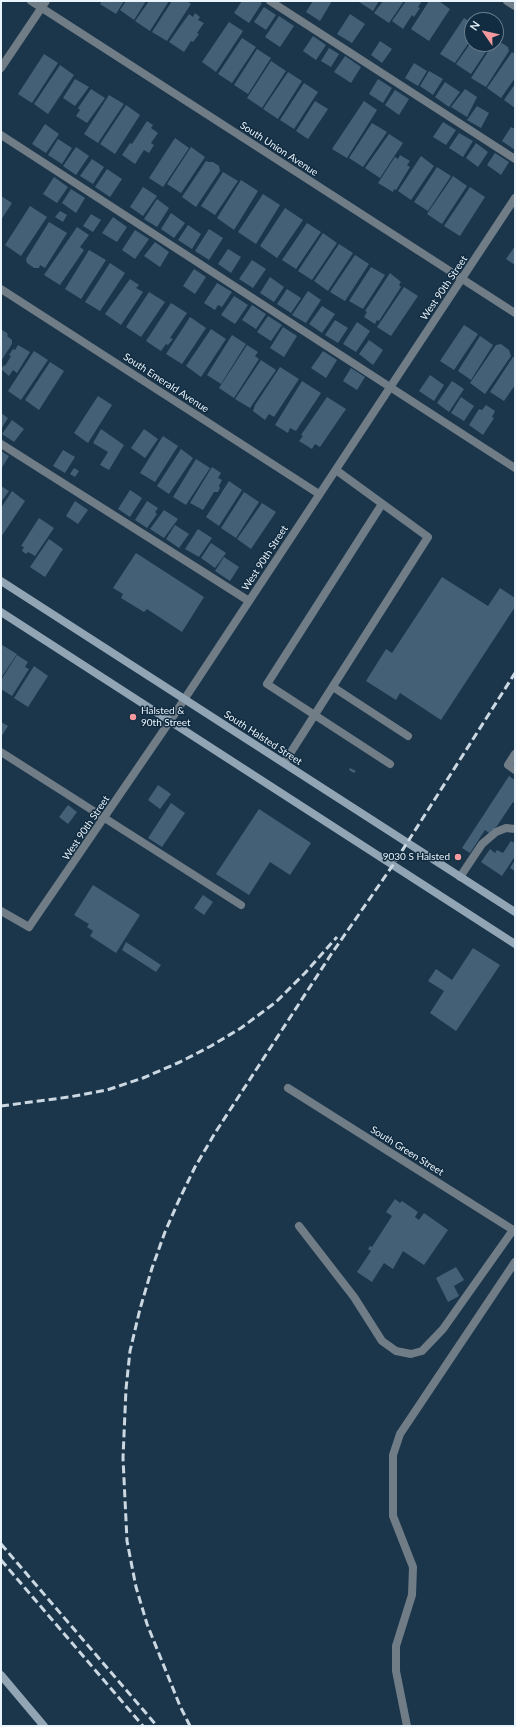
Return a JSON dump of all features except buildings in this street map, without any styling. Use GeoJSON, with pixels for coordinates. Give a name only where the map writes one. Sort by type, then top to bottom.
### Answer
{"type":"FeatureCollection","features":[{"type":"Feature","properties":{"kind":"main road","name":"South Halsted Street"},"geometry":{"type":"LineString","coordinates":[[1,581],[515,912]]}},
{"type":"Feature","properties":{"kind":"main road"},"geometry":{"type":"LineString","coordinates":[[1,612],[515,944]]}},
{"type":"Feature","properties":{"kind":"main road"},"geometry":{"type":"LineString","coordinates":[[1,1675],[44,1726]]}},
{"type":"Feature","properties":{"kind":"street","name":"South Union Avenue"},"geometry":{"type":"LineString","coordinates":[[31,1],[43,4],[515,313]]}},
{"type":"Feature","properties":{"kind":"street"},"geometry":{"type":"LineString","coordinates":[[270,1],[515,158]]}},
{"type":"Feature","properties":{"kind":"street"},"geometry":{"type":"LineString","coordinates":[[507,1],[515,6]]}},
{"type":"Feature","properties":{"kind":"street"},"geometry":{"type":"LineString","coordinates":[[1,68],[43,4]]}},
{"type":"Feature","properties":{"kind":"street"},"geometry":{"type":"LineString","coordinates":[[1,135],[515,468]]}},
{"type":"Feature","properties":{"kind":"street","name":"West 90th Street"},"geometry":{"type":"LineString","coordinates":[[1,911],[29,927],[170,721],[515,198]]}},
{"type":"Feature","properties":{"kind":"street","name":"South Emerald Avenue"},"geometry":{"type":"LineString","coordinates":[[1,289],[319,494]]}},
{"type":"Feature","properties":{"kind":"street"},"geometry":{"type":"LineString","coordinates":[[1,444],[249,601]]}},
{"type":"Feature","properties":{"kind":"street"},"geometry":{"type":"LineString","coordinates":[[284,763],[428,538],[336,470]]}},
{"type":"Feature","properties":{"kind":"street"},"geometry":{"type":"LineString","coordinates":[[382,504],[267,684],[390,764]]}},
{"type":"Feature","properties":{"kind":"street"},"geometry":{"type":"LineString","coordinates":[[333,687],[408,736]]}},
{"type":"Feature","properties":{"kind":"street"},"geometry":{"type":"LineString","coordinates":[[1,752],[241,905]]}},
{"type":"Feature","properties":{"kind":"street"},"geometry":{"type":"LineString","coordinates":[[515,754],[508,765],[515,770]]}},
{"type":"Feature","properties":{"kind":"street"},"geometry":{"type":"LineString","coordinates":[[460,877],[482,844],[496,832],[506,828],[515,829]]}},
{"type":"Feature","properties":{"kind":"street","name":"South Green Street"},"geometry":{"type":"LineString","coordinates":[[288,1088],[514,1231]]}},
{"type":"Feature","properties":{"kind":"street"},"geometry":{"type":"LineString","coordinates":[[299,1226],[354,1297],[382,1341],[396,1352],[411,1354],[422,1351],[443,1329],[514,1231]]}},
{"type":"Feature","properties":{"kind":"street"},"geometry":{"type":"LineString","coordinates":[[407,1726],[396,1671],[396,1646],[412,1596],[413,1567],[393,1516],[393,1455],[400,1434],[515,1262]]}},
{"type":"Feature","properties":{"kind":"railway"},"geometry":{"type":"LineString","coordinates":[[190,1726],[180,1706],[147,1624],[136,1587],[127,1541],[123,1458],[126,1389],[130,1351],[152,1268],[165,1232],[179,1200],[195,1167],[215,1133],[330,956],[393,865],[515,673]]}},
{"type":"Feature","properties":{"kind":"railway"},"geometry":{"type":"LineString","coordinates":[[1,1106],[69,1097],[107,1090],[143,1078],[180,1062],[241,1028],[276,1002],[305,973],[337,937]]}},
{"type":"Feature","properties":{"kind":"railway"},"geometry":{"type":"LineString","coordinates":[[1,1544],[157,1726]]}},
{"type":"Feature","properties":{"kind":"railway"},"geometry":{"type":"LineString","coordinates":[[1,1560],[143,1726]]}},
{"type":"Feature","properties":{"kind":"place","name":"Halsted & 90th Street"},"geometry":{"type":"Point","coordinates":[133,717]}},
{"type":"Feature","properties":{"kind":"place","name":"9030 S Halsted"},"geometry":{"type":"Point","coordinates":[458,857]}}]}
